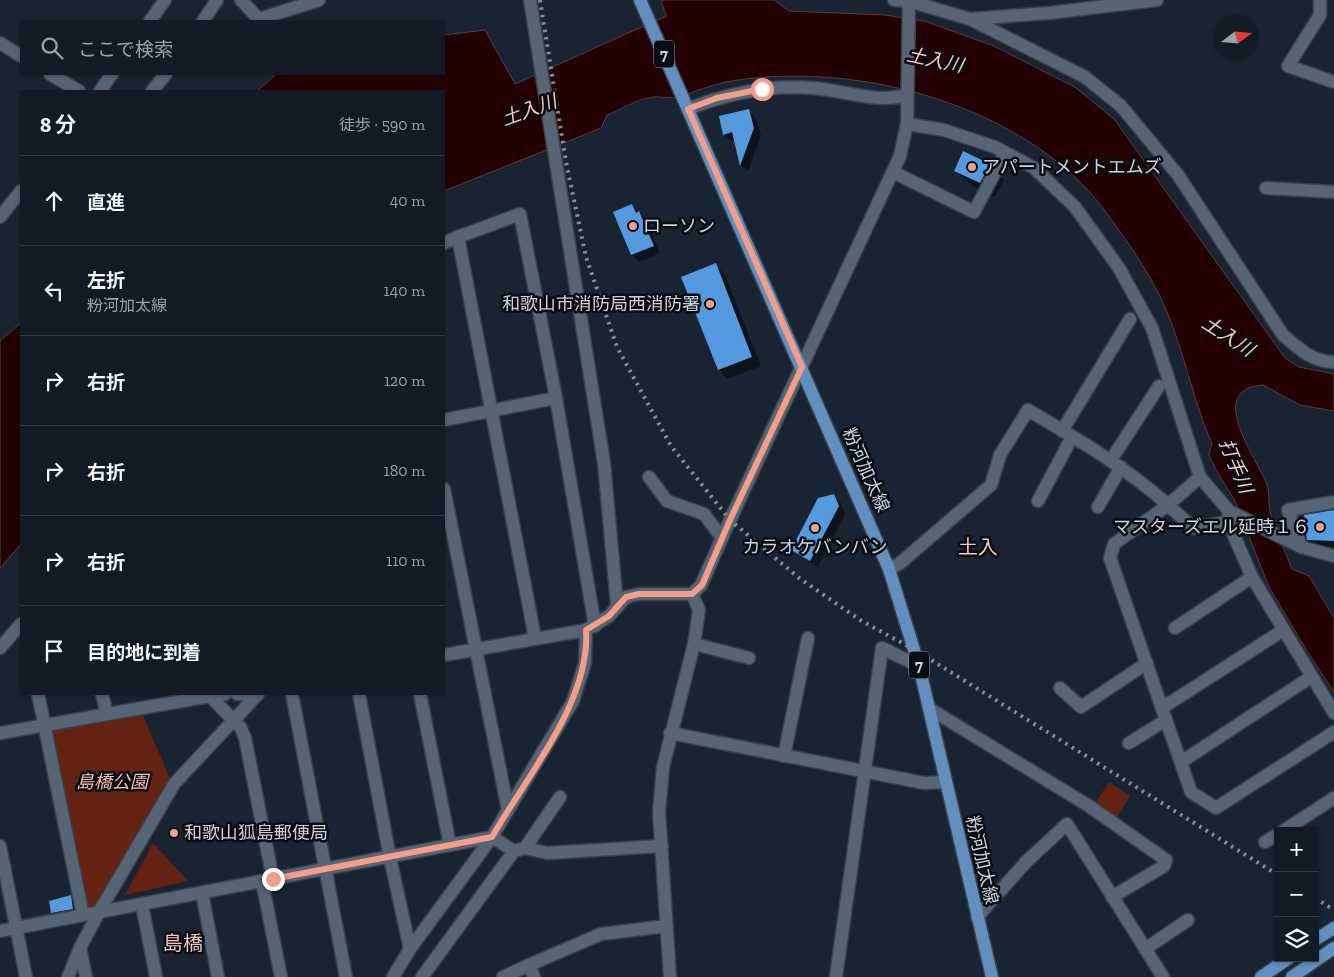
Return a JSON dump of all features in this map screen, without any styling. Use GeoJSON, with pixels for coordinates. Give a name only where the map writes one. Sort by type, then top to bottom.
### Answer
{"type":"FeatureCollection","features":[{"type":"Feature","properties":{"kind":"main road","name":"粉河加太線"},"geometry":{"type":"LineString","coordinates":[[640,0],[889,569],[919,666],[930,709],[992,977]]}},
{"type":"Feature","properties":{"kind":"main road"},"geometry":{"type":"LineString","coordinates":[[1319,937],[1334,928]]}},
{"type":"Feature","properties":{"kind":"main road"},"geometry":{"type":"LineString","coordinates":[[1292,977],[1334,948]]}},
{"type":"Feature","properties":{"kind":"main road"},"geometry":{"type":"LineString","coordinates":[[1262,977],[1283,962]]}},
{"type":"Feature","properties":{"kind":"street"},"geometry":{"type":"LineString","coordinates":[[151,20],[165,0]]}},
{"type":"Feature","properties":{"kind":"street"},"geometry":{"type":"LineString","coordinates":[[204,20],[217,0]]}},
{"type":"Feature","properties":{"kind":"street"},"geometry":{"type":"LineString","coordinates":[[241,0],[259,19],[320,0]]}},
{"type":"Feature","properties":{"kind":"street"},"geometry":{"type":"LineString","coordinates":[[530,0],[604,463],[617,605]]}},
{"type":"Feature","properties":{"kind":"street"},"geometry":{"type":"LineString","coordinates":[[894,0],[970,19],[1085,77],[1121,106],[1178,175],[1283,335],[1303,352],[1323,362],[1334,362]]}},
{"type":"Feature","properties":{"kind":"street"},"geometry":{"type":"LineString","coordinates":[[970,19],[1049,13],[1157,0]]}},
{"type":"Feature","properties":{"kind":"street"},"geometry":{"type":"LineString","coordinates":[[1320,0],[1320,15],[1288,66],[1334,82]]}},
{"type":"Feature","properties":{"kind":"street"},"geometry":{"type":"LineString","coordinates":[[445,655],[590,628],[609,616],[626,597],[639,594],[692,594],[702,585],[722,538],[900,156],[907,124],[910,4]]}},
{"type":"Feature","properties":{"kind":"street"},"geometry":{"type":"LineString","coordinates":[[0,43],[20,55]]}},
{"type":"Feature","properties":{"kind":"street"},"geometry":{"type":"LineString","coordinates":[[52,75],[77,90]]}},
{"type":"Feature","properties":{"kind":"street"},"geometry":{"type":"LineString","coordinates":[[101,90],[111,75]]}},
{"type":"Feature","properties":{"kind":"street"},"geometry":{"type":"LineString","coordinates":[[153,90],[165,75]]}},
{"type":"Feature","properties":{"kind":"street"},"geometry":{"type":"LineString","coordinates":[[688,109],[717,98],[762,89],[813,88],[890,100],[907,95]]}},
{"type":"Feature","properties":{"kind":"street"},"geometry":{"type":"LineString","coordinates":[[907,124],[944,130],[995,147],[1034,168],[1075,207],[1119,268],[1152,328],[1200,477],[1232,517],[1252,577],[1282,631],[1334,713]]}},
{"type":"Feature","properties":{"kind":"street"},"geometry":{"type":"LineString","coordinates":[[893,172],[974,212],[1005,153]]}},
{"type":"Feature","properties":{"kind":"street"},"geometry":{"type":"LineString","coordinates":[[1266,188],[1334,192]]}},
{"type":"Feature","properties":{"kind":"street"},"geometry":{"type":"LineString","coordinates":[[0,218],[20,192]]}},
{"type":"Feature","properties":{"kind":"street"},"geometry":{"type":"LineString","coordinates":[[393,977],[410,949],[492,837],[573,701],[585,663],[590,628],[556,398],[520,214],[445,244]]}},
{"type":"Feature","properties":{"kind":"street"},"geometry":{"type":"LineString","coordinates":[[458,237],[535,638]]}},
{"type":"Feature","properties":{"kind":"street"},"geometry":{"type":"LineString","coordinates":[[1038,501],[1068,434],[1130,318]]}},
{"type":"Feature","properties":{"kind":"street"},"geometry":{"type":"LineString","coordinates":[[1098,507],[1116,463],[1159,386]]}},
{"type":"Feature","properties":{"kind":"street"},"geometry":{"type":"LineString","coordinates":[[445,420],[556,398]]}},
{"type":"Feature","properties":{"kind":"street"},"geometry":{"type":"LineString","coordinates":[[889,569],[899,564],[991,485],[1000,455],[1028,410],[1116,463],[1140,480],[1193,528],[1232,517],[1301,547],[1334,556]]}},
{"type":"Feature","properties":{"kind":"street"},"geometry":{"type":"LineString","coordinates":[[649,477],[667,500],[704,514],[722,538]]}},
{"type":"Feature","properties":{"kind":"street"},"geometry":{"type":"LineString","coordinates":[[1200,477],[1168,505],[1114,544],[1110,558],[1192,792],[1216,808],[1334,732]]}},
{"type":"Feature","properties":{"kind":"street"},"geometry":{"type":"LineString","coordinates":[[445,494],[508,810]]}},
{"type":"Feature","properties":{"kind":"street"},"geometry":{"type":"LineString","coordinates":[[1301,547],[1288,510],[1334,502]]}},
{"type":"Feature","properties":{"kind":"street"},"geometry":{"type":"LineString","coordinates":[[1175,628],[1252,577]]}},
{"type":"Feature","properties":{"kind":"street"},"geometry":{"type":"LineString","coordinates":[[670,977],[659,812],[663,768],[670,733],[694,644],[699,610],[692,594]]}},
{"type":"Feature","properties":{"kind":"street"},"geometry":{"type":"LineString","coordinates":[[0,648],[20,625]]}},
{"type":"Feature","properties":{"kind":"street"},"geometry":{"type":"LineString","coordinates":[[1162,708],[1282,631]]}},
{"type":"Feature","properties":{"kind":"street"},"geometry":{"type":"LineString","coordinates":[[784,756],[808,638]]}},
{"type":"Feature","properties":{"kind":"street"},"geometry":{"type":"LineString","coordinates":[[694,644],[749,658]]}},
{"type":"Feature","properties":{"kind":"street"},"geometry":{"type":"LineString","coordinates":[[836,977],[882,648],[919,666]]}},
{"type":"Feature","properties":{"kind":"street"},"geometry":{"type":"LineString","coordinates":[[1060,688],[1081,707],[1147,663]]}},
{"type":"Feature","properties":{"kind":"street"},"geometry":{"type":"LineString","coordinates":[[1181,762],[1311,678]]}},
{"type":"Feature","properties":{"kind":"street"},"geometry":{"type":"LineString","coordinates":[[38,695],[83,915]]}},
{"type":"Feature","properties":{"kind":"street"},"geometry":{"type":"LineString","coordinates":[[102,695],[107,714]]}},
{"type":"Feature","properties":{"kind":"street"},"geometry":{"type":"LineString","coordinates":[[0,733],[107,714],[165,698],[218,695]]}},
{"type":"Feature","properties":{"kind":"street"},"geometry":{"type":"LineString","coordinates":[[68,977],[80,948],[99,912],[174,784],[255,695]]}},
{"type":"Feature","properties":{"kind":"street"},"geometry":{"type":"LineString","coordinates":[[292,695],[346,977]]}},
{"type":"Feature","properties":{"kind":"street"},"geometry":{"type":"LineString","coordinates":[[359,695],[390,858],[410,949]]}},
{"type":"Feature","properties":{"kind":"street"},"geometry":{"type":"LineString","coordinates":[[420,695],[450,845]]}},
{"type":"Feature","properties":{"kind":"street"},"geometry":{"type":"LineString","coordinates":[[210,696],[241,728],[245,738],[281,977]]}},
{"type":"Feature","properties":{"kind":"street"},"geometry":{"type":"LineString","coordinates":[[930,709],[1089,806],[1166,860],[1164,866],[1112,896]]}},
{"type":"Feature","properties":{"kind":"street"},"geometry":{"type":"LineString","coordinates":[[1129,743],[1166,720]]}},
{"type":"Feature","properties":{"kind":"street"},"geometry":{"type":"LineString","coordinates":[[670,733],[924,783],[946,782]]}},
{"type":"Feature","properties":{"kind":"street"},"geometry":{"type":"LineString","coordinates":[[422,977],[560,797]]}},
{"type":"Feature","properties":{"kind":"street"},"geometry":{"type":"LineString","coordinates":[[1289,827],[1334,798]]}},
{"type":"Feature","properties":{"kind":"street"},"geometry":{"type":"LineString","coordinates":[[977,916],[1026,862],[1067,824],[1163,977]]}},
{"type":"Feature","properties":{"kind":"street"},"geometry":{"type":"LineString","coordinates":[[1265,842],[1274,836]]}},
{"type":"Feature","properties":{"kind":"street"},"geometry":{"type":"LineString","coordinates":[[0,931],[492,837],[520,850],[547,853],[662,846]]}},
{"type":"Feature","properties":{"kind":"street"},"geometry":{"type":"LineString","coordinates":[[0,846],[26,977]]}},
{"type":"Feature","properties":{"kind":"street"},"geometry":{"type":"LineString","coordinates":[[202,893],[218,977]]}},
{"type":"Feature","properties":{"kind":"street"},"geometry":{"type":"LineString","coordinates":[[142,905],[156,977]]}},
{"type":"Feature","properties":{"kind":"street"},"geometry":{"type":"LineString","coordinates":[[1145,949],[1188,920]]}},
{"type":"Feature","properties":{"kind":"street"},"geometry":{"type":"LineString","coordinates":[[503,977],[532,971],[601,934],[667,926]]}},
{"type":"Feature","properties":{"kind":"street"},"geometry":{"type":"LineString","coordinates":[[80,948],[86,977]]}},
{"type":"Feature","properties":{"kind":"green space","name":"島橋公園"},"geometry":{"type":"Polygon","coordinates":[[[140,708],[173,786],[99,912],[83,915],[45,725],[140,708]]]}},
{"type":"Feature","properties":{"kind":"green space"},"geometry":{"type":"Polygon","coordinates":[[[1109,782],[1130,796],[1116,819],[1094,805],[1109,782]]]}},
{"type":"Feature","properties":{"kind":"green space"},"geometry":{"type":"Polygon","coordinates":[[[153,843],[188,881],[125,895],[153,843]]]}},
{"type":"Feature","properties":{"kind":"water"},"geometry":{"type":"Polygon","coordinates":[[[661,0],[774,0],[789,11],[885,15],[924,21],[994,46],[1076,88],[1114,119],[1285,358],[1299,367],[1334,374],[1334,411],[1300,405],[1263,385],[1246,389],[1237,399],[1236,411],[1239,426],[1246,443],[1267,485],[1269,508],[1292,569],[1309,576],[1334,618],[1334,692],[1269,587],[1235,501],[1209,455],[1212,444],[1199,410],[1172,324],[1153,282],[1103,208],[1070,172],[1030,142],[985,118],[937,99],[887,86],[836,78],[786,76],[730,81],[676,97],[651,97],[638,101],[607,115],[601,128],[445,191],[445,90],[258,90],[275,75],[445,75],[445,35],[485,30],[515,84],[666,16],[661,0]]]}},
{"type":"Feature","properties":{"kind":"water"},"geometry":{"type":"Polygon","coordinates":[[[20,324],[20,545],[0,568],[0,341],[20,324]]]}},
{"type":"Feature","properties":{"kind":"building"},"geometry":{"type":"Polygon","coordinates":[[[749,109],[754,128],[740,166],[732,132],[723,135],[719,116],[749,109]]]}},
{"type":"Feature","properties":{"kind":"building","name":"アパートメントエムズ"},"geometry":{"type":"Polygon","coordinates":[[[963,151],[990,164],[980,183],[954,171],[963,151]]]}},
{"type":"Feature","properties":{"kind":"building"},"geometry":{"type":"Polygon","coordinates":[[[632,204],[636,213],[639,211],[654,246],[631,255],[613,212],[632,204]]]}},
{"type":"Feature","properties":{"kind":"building"},"geometry":{"type":"Polygon","coordinates":[[[716,263],[752,357],[718,370],[681,277],[716,263]]]}},
{"type":"Feature","properties":{"kind":"building","name":"カラオケバンバン"},"geometry":{"type":"Polygon","coordinates":[[[834,494],[839,506],[810,561],[791,550],[818,498],[834,494]]]}},
{"type":"Feature","properties":{"kind":"building","name":"マスターズエル延時１６"},"geometry":{"type":"Polygon","coordinates":[[[1334,510],[1334,541],[1307,540],[1304,515],[1334,510]]]}},
{"type":"Feature","properties":{"kind":"building"},"geometry":{"type":"Polygon","coordinates":[[[71,895],[73,909],[51,913],[49,901],[71,895]]]}},
{"type":"Feature","properties":{"kind":"railway"},"geometry":{"type":"LineString","coordinates":[[540,0],[566,162],[586,257],[617,347],[671,446],[730,520],[799,578],[860,620],[915,650],[1274,873]]}},
{"type":"Feature","properties":{"kind":"railway"},"geometry":{"type":"LineString","coordinates":[[1319,901],[1334,910]]}},
{"type":"Feature","properties":{"kind":"place","name":"アパートメントエムズ"},"geometry":{"type":"Point","coordinates":[972,167]}},
{"type":"Feature","properties":{"kind":"place","name":"ローソン"},"geometry":{"type":"Point","coordinates":[633,226]}},
{"type":"Feature","properties":{"kind":"place","name":"和歌山市消防局西消防署"},"geometry":{"type":"Point","coordinates":[710,304]}},
{"type":"Feature","properties":{"kind":"place","name":"マスターズエル延時１６"},"geometry":{"type":"Point","coordinates":[1320,527]}},
{"type":"Feature","properties":{"kind":"place","name":"カラオケバンバン"},"geometry":{"type":"Point","coordinates":[815,528]}},
{"type":"Feature","properties":{"kind":"place","name":"和歌山狐島郵便局"},"geometry":{"type":"Point","coordinates":[174,833]}},
{"type":"Feature","properties":{"kind":"district","name":"土入"},"geometry":{"type":"Point","coordinates":[978,547]}},
{"type":"Feature","properties":{"kind":"district","name":"島橋"},"geometry":{"type":"Point","coordinates":[183,943]}},
{"type":"Feature","properties":{"kind":"route"},"geometry":{"type":"LineString","coordinates":[[273,879],[492,837],[573,701],[585,663],[586,630],[609,616],[626,597],[639,594],[692,594],[702,585],[730,520],[802,367],[688,109],[717,98],[762,89]]}},
{"type":"Feature","properties":{"kind":"water label","name":"土入川"},"geometry":{"type":"Point","coordinates":[935,60]}},
{"type":"Feature","properties":{"kind":"water label","name":"土入川"},"geometry":{"type":"Point","coordinates":[529,110]}},
{"type":"Feature","properties":{"kind":"water label","name":"土入川"},"geometry":{"type":"Point","coordinates":[1228,336]}},
{"type":"Feature","properties":{"kind":"water label","name":"打手川"},"geometry":{"type":"Point","coordinates":[1236,466]}}]}
